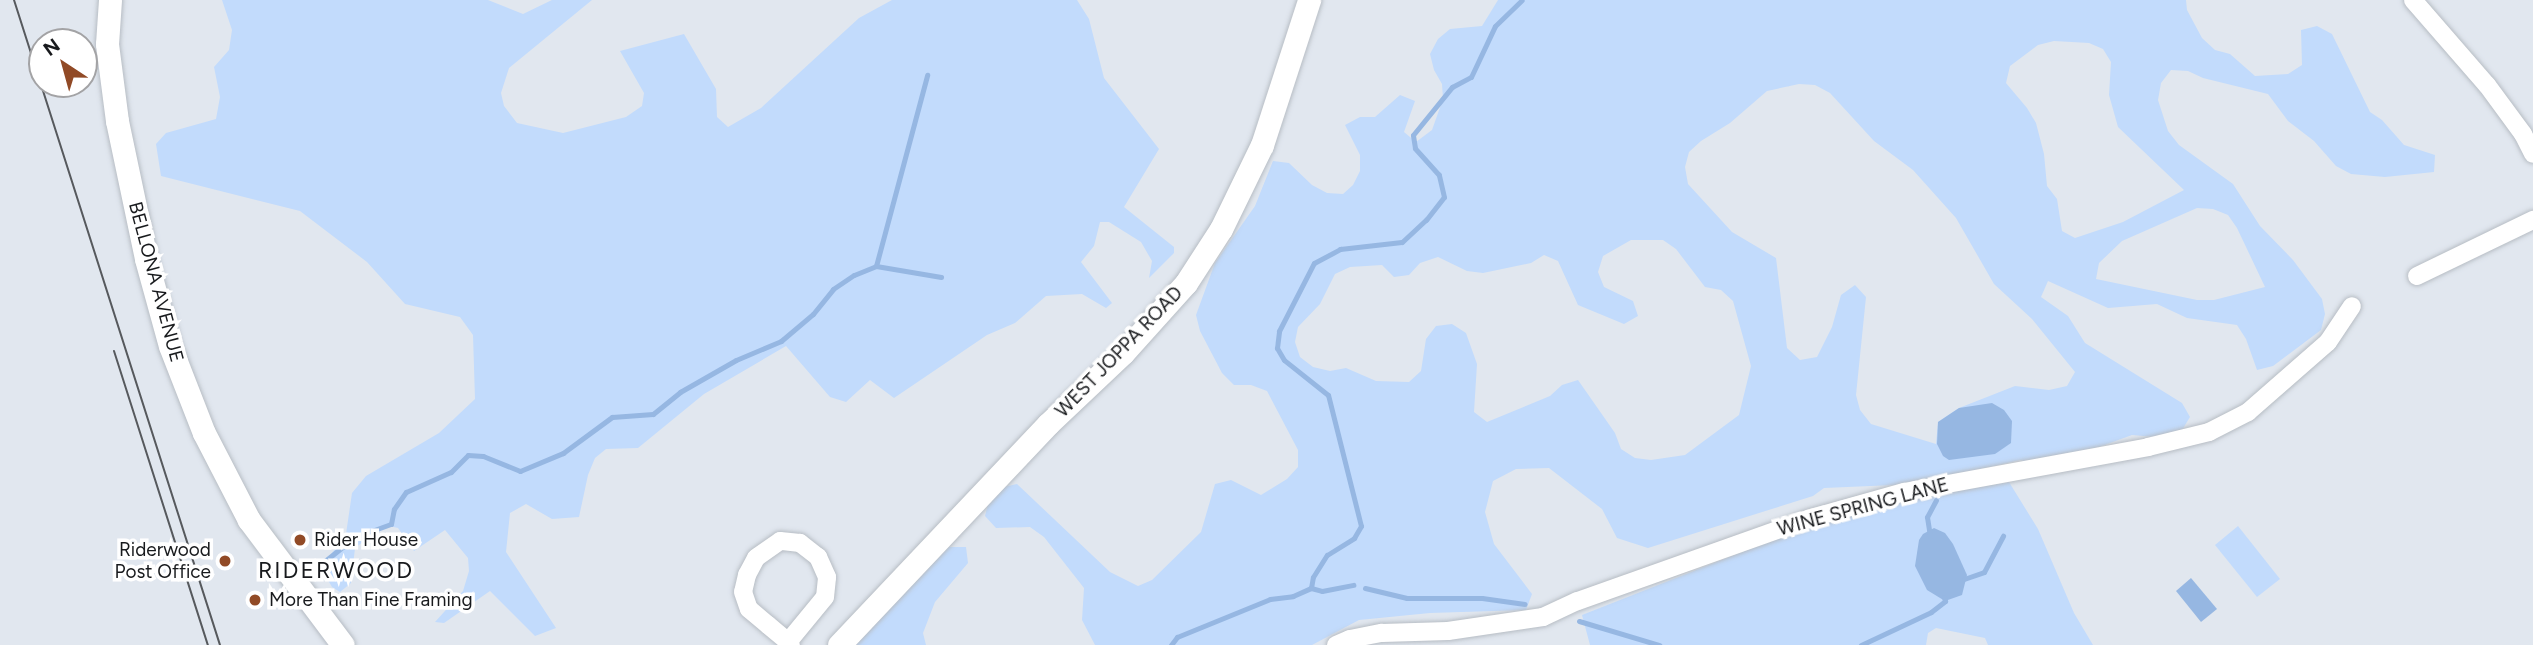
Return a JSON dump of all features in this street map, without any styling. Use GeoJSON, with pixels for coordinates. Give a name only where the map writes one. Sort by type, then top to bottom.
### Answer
{"type":"FeatureCollection","features":[{"type":"Feature","properties":{"kind":"street","name":"BELLONA AVENUE"},"geometry":{"type":"LineString","coordinates":[[110,0],[107,44],[117,121],[146,259],[170,346],[204,433],[250,520],[343,645]]}},
{"type":"Feature","properties":{"kind":"street","name":"WEST JOPPA ROAD"},"geometry":{"type":"LineString","coordinates":[[839,645],[1048,424],[1123,353],[1186,283],[1221,229],[1262,145],[1309,0]]}},
{"type":"Feature","properties":{"kind":"street"},"geometry":{"type":"LineString","coordinates":[[2413,0],[2487,86],[2523,134],[2533,154]]}},
{"type":"Feature","properties":{"kind":"street"},"geometry":{"type":"LineString","coordinates":[[2417,276],[2533,220]]}},
{"type":"Feature","properties":{"kind":"street","name":"WINE SPRING LANE"},"geometry":{"type":"LineString","coordinates":[[1336,645],[1350,639],[1382,633],[1448,631],[1543,617],[1591,596],[1808,519],[1904,492],[2148,447],[2209,432],[2248,412],[2328,342],[2352,306]]}},
{"type":"Feature","properties":{"kind":"street"},"geometry":{"type":"LineString","coordinates":[[780,541],[800,542],[818,556],[827,577],[825,597],[790,644],[749,609],[743,592],[747,575],[757,558],[780,541]]}},
{"type":"Feature","properties":{"kind":"shaded area"},"geometry":{"type":"Polygon","coordinates":[[[222,0],[488,0],[523,14],[552,0],[592,0],[509,68],[501,93],[504,106],[517,123],[563,133],[626,117],[642,106],[644,93],[620,51],[684,34],[716,89],[717,117],[728,127],[761,108],[859,18],[892,0],[1077,0],[1089,19],[1104,78],[1159,149],[1124,207],[1174,247],[1174,253],[1149,278],[1152,261],[1141,242],[1109,222],[1100,222],[1094,246],[1081,262],[1112,303],[1106,308],[1082,294],[1046,296],[1015,323],[987,335],[894,398],[870,380],[846,402],[830,397],[786,346],[704,394],[638,448],[606,449],[595,458],[588,475],[579,517],[552,519],[526,504],[510,513],[506,552],[556,628],[535,636],[490,591],[444,623],[435,622],[463,591],[469,571],[468,558],[445,530],[414,551],[398,528],[385,525],[355,548],[351,583],[340,592],[332,587],[321,568],[346,534],[352,493],[366,476],[439,433],[475,399],[473,335],[460,317],[405,304],[367,262],[300,211],[161,176],[156,144],[166,133],[216,119],[220,97],[214,67],[229,50],[232,30],[222,0]]]}},
{"type":"Feature","properties":{"kind":"shaded area"},"geometry":{"type":"Polygon","coordinates":[[[1498,0],[2186,0],[2187,10],[2202,38],[2215,50],[2230,54],[2255,76],[2288,74],[2302,65],[2301,30],[2317,26],[2332,34],[2370,112],[2382,120],[2404,145],[2435,155],[2434,172],[2385,177],[2351,174],[2336,166],[2314,141],[2288,121],[2268,94],[2203,78],[2188,71],[2171,70],[2161,83],[2158,100],[2168,131],[2179,145],[2233,184],[2260,226],[2293,260],[2322,299],[2325,314],[2321,330],[2273,366],[2257,370],[2246,339],[2237,325],[2187,318],[2157,304],[2108,308],[2048,281],[2041,297],[2068,316],[2085,343],[2182,403],[2190,417],[2182,430],[2166,438],[2132,435],[2069,458],[2036,464],[2020,460],[1917,484],[1824,488],[1813,496],[1648,548],[1617,538],[1602,509],[1549,468],[1516,469],[1493,481],[1485,512],[1494,544],[1532,594],[1526,610],[1430,613],[1359,620],[1312,645],[1095,645],[1082,620],[1084,588],[1044,537],[1030,527],[996,528],[985,516],[989,500],[999,488],[1017,484],[1110,572],[1138,586],[1152,580],[1201,532],[1215,484],[1231,480],[1261,495],[1287,479],[1298,467],[1298,450],[1267,391],[1251,385],[1234,385],[1222,373],[1200,331],[1196,315],[1215,263],[1255,206],[1273,161],[1289,163],[1312,185],[1327,193],[1343,194],[1353,185],[1360,171],[1360,155],[1345,125],[1360,117],[1375,117],[1400,95],[1415,101],[1404,132],[1416,142],[1432,130],[1443,99],[1442,84],[1434,70],[1430,54],[1438,39],[1450,29],[1482,26],[1498,0]],[[2054,41],[2038,45],[2010,66],[2006,83],[2036,123],[2044,154],[2047,186],[2057,199],[2062,231],[2075,238],[2123,222],[2184,190],[2118,127],[2109,95],[2111,62],[2103,49],[2089,43],[2054,41]],[[1799,84],[1767,91],[1730,123],[1689,152],[1685,167],[1688,184],[1732,232],[1776,258],[1787,348],[1800,360],[1817,357],[1832,327],[1841,295],[1855,285],[1866,297],[1856,395],[1860,410],[1871,424],[1936,444],[1938,422],[1959,408],[2015,386],[2049,390],[2067,386],[2075,372],[2032,319],[1994,284],[1956,218],[1913,170],[1874,141],[1830,93],[1815,85],[1799,84]],[[2197,208],[2122,241],[2099,263],[2096,279],[2197,300],[2214,300],[2265,287],[2237,228],[2228,215],[2213,209],[2197,208]],[[1631,240],[1603,256],[1598,272],[1604,287],[1633,301],[1638,316],[1624,324],[1578,305],[1558,261],[1544,255],[1531,263],[1483,273],[1467,271],[1438,257],[1420,263],[1409,275],[1394,277],[1382,265],[1350,267],[1335,274],[1320,304],[1298,327],[1295,342],[1300,357],[1313,367],[1330,371],[1346,368],[1376,381],[1409,382],[1421,371],[1426,339],[1436,326],[1452,324],[1466,333],[1477,364],[1474,412],[1487,422],[1550,396],[1562,385],[1578,380],[1615,433],[1621,449],[1635,458],[1651,460],[1685,455],[1739,415],[1751,366],[1733,301],[1721,290],[1705,287],[1676,249],[1663,240],[1631,240]]]}},
{"type":"Feature","properties":{"kind":"shaded area"},"geometry":{"type":"Polygon","coordinates":[[[1992,403],[2004,410],[2012,421],[2011,443],[1995,454],[1949,460],[1943,456],[1937,444],[1938,422],[1959,408],[1992,403]]]}},
{"type":"Feature","properties":{"kind":"shaded area"},"geometry":{"type":"Polygon","coordinates":[[[2009,482],[2038,529],[2074,613],[2093,645],[1988,645],[1985,638],[1936,628],[1928,633],[1926,645],[1590,645],[1582,615],[1808,526],[1889,502],[2009,482]]]}},
{"type":"Feature","properties":{"kind":"shaded area"},"geometry":{"type":"Polygon","coordinates":[[[2238,526],[2280,579],[2257,597],[2215,545],[2238,526]]]}},
{"type":"Feature","properties":{"kind":"shaded area"},"geometry":{"type":"Polygon","coordinates":[[[1934,528],[1945,533],[1953,544],[1967,575],[1962,595],[1945,601],[1927,590],[1915,566],[1919,540],[1923,534],[1934,528]]]}},
{"type":"Feature","properties":{"kind":"shaded area"},"geometry":{"type":"Polygon","coordinates":[[[949,547],[966,547],[968,563],[935,602],[923,633],[926,645],[854,645],[949,547]]]}},
{"type":"Feature","properties":{"kind":"shaded area"},"geometry":{"type":"Polygon","coordinates":[[[2191,578],[2217,609],[2201,622],[2176,591],[2191,578]]]}},
{"type":"Feature","properties":{"kind":"waterway"},"geometry":{"type":"LineString","coordinates":[[1311,588],[1313,577],[1327,555],[1354,538],[1361,526],[1328,395],[1284,360],[1277,348],[1279,331],[1314,263],[1340,249],[1402,242],[1426,220],[1444,197],[1439,175],[1415,148],[1413,135],[1452,87],[1471,77],[1495,26],[1522,0]]}},
{"type":"Feature","properties":{"kind":"waterway"},"geometry":{"type":"LineString","coordinates":[[876,266],[927,75]]}},
{"type":"Feature","properties":{"kind":"waterway"},"geometry":{"type":"LineString","coordinates":[[306,576],[355,537],[391,524],[394,509],[406,492],[451,472],[468,455],[483,456],[520,471],[563,453],[612,417],[653,414],[680,392],[736,360],[781,341],[813,314],[833,289],[854,275],[876,266],[941,277]]}},
{"type":"Feature","properties":{"kind":"waterway"},"geometry":{"type":"LineString","coordinates":[[1930,536],[1927,517],[1936,500]]}},
{"type":"Feature","properties":{"kind":"waterway"},"geometry":{"type":"LineString","coordinates":[[1964,579],[1984,572],[2003,536]]}},
{"type":"Feature","properties":{"kind":"waterway"},"geometry":{"type":"LineString","coordinates":[[1171,645],[1177,637],[1270,599],[1293,596],[1311,588],[1322,591],[1353,585]]}},
{"type":"Feature","properties":{"kind":"waterway"},"geometry":{"type":"LineString","coordinates":[[1365,588],[1407,598],[1482,598],[1525,604]]}},
{"type":"Feature","properties":{"kind":"waterway"},"geometry":{"type":"LineString","coordinates":[[1861,645],[1931,612],[1945,601],[1944,597]]}},
{"type":"Feature","properties":{"kind":"waterway"},"geometry":{"type":"LineString","coordinates":[[1579,621],[1659,645]]}},
{"type":"Feature","properties":{"kind":"tram line"},"geometry":{"type":"LineString","coordinates":[[14,0],[220,645]]}},
{"type":"Feature","properties":{"kind":"tram line"},"geometry":{"type":"LineString","coordinates":[[114,351],[208,645]]}},
{"type":"Feature","properties":{"kind":"place","name":"Rider House"},"geometry":{"type":"Point","coordinates":[300,540]}},
{"type":"Feature","properties":{"kind":"place","name":"Riderwood Post Office"},"geometry":{"type":"Point","coordinates":[225,561]}},
{"type":"Feature","properties":{"kind":"place","name":"More Than Fine Framing"},"geometry":{"type":"Point","coordinates":[255,600]}},
{"type":"Feature","properties":{"kind":"district","name":"RIDERWOOD"},"geometry":{"type":"Point","coordinates":[336,570]}}]}
